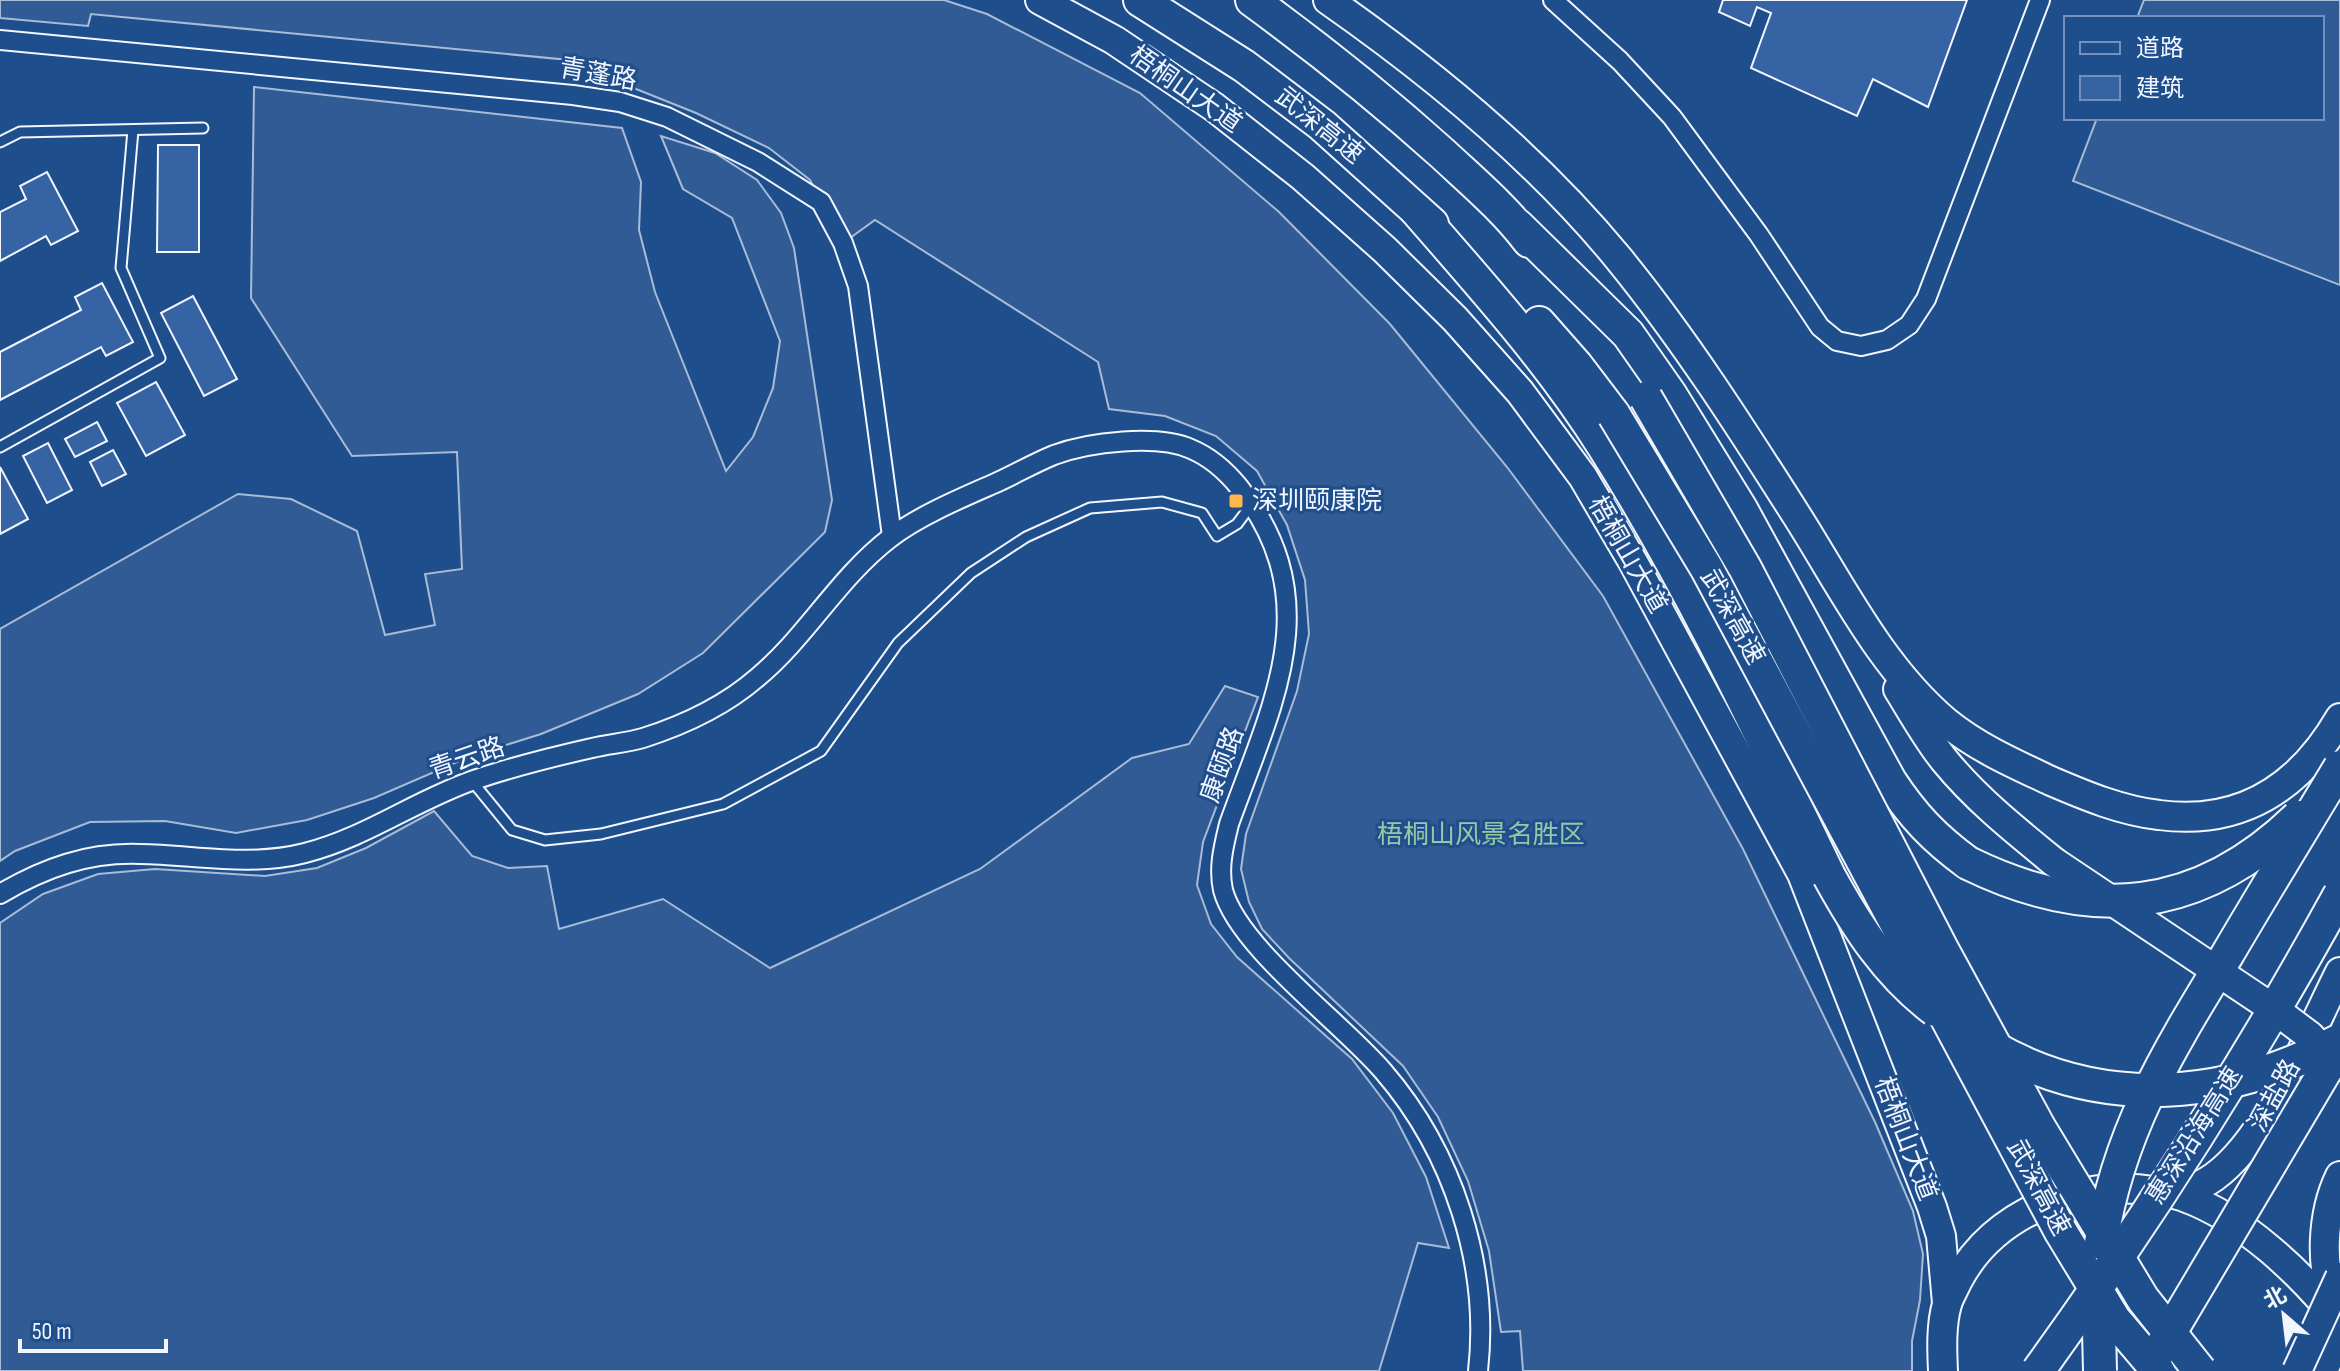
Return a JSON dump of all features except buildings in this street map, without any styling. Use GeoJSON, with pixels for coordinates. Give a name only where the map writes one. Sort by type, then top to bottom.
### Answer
{"type":"FeatureCollection","features":[{"type":"Feature","properties":{"kind":"highway","name":"武深高速"},"geometry":{"type":"LineString","coordinates":[[1140,0],[1244,66],[1322,125],[1527,310],[1576,365],[1614,415],[1729,609],[2061,1232],[2114,1319],[2158,1371]]}},
{"type":"Feature","properties":{"kind":"highway","name":"武深高速"},"geometry":{"type":"LineString","coordinates":[[1252,0],[1385,102],[1518,226],[1646,398],[1745,568],[1942,949],[2039,1127],[2143,1299],[2200,1371]]}},
{"type":"Feature","properties":{"kind":"highway"},"geometry":{"type":"LineString","coordinates":[[1416,210],[1534,346],[1604,446],[1740,691],[1829,876],[1872,947],[1898,978],[1967,1033],[2041,1071],[2076,1082],[2121,1089],[2179,1091],[2229,1083],[2269,1072],[2340,1043]]}},
{"type":"Feature","properties":{"kind":"highway"},"geometry":{"type":"LineString","coordinates":[[1518,226],[1628,334],[1670,394],[1741,509],[1872,749],[1911,814],[1938,841],[1968,863],[2005,881],[2044,893],[2088,900],[2140,899],[2175,893],[2216,878],[2276,838],[2304,811],[2340,766]]}},
{"type":"Feature","properties":{"kind":"highway"},"geometry":{"type":"LineString","coordinates":[[2100,1371],[2097,1300],[2104,1222],[2112,1187],[2140,1106],[2168,1052],[2340,766]]}},
{"type":"Feature","properties":{"kind":"highway","name":"惠深沿海高速"},"geometry":{"type":"LineString","coordinates":[[2038,1371],[2192,1143],[2340,894]]}},
{"type":"Feature","properties":{"kind":"highway"},"geometry":{"type":"LineString","coordinates":[[2147,1371],[2340,1043]]}},
{"type":"Feature","properties":{"kind":"highway"},"geometry":{"type":"LineString","coordinates":[[2321,1371],[2340,1324]]}},
{"type":"Feature","properties":{"kind":"main road","name":"梧桐山大道"},"geometry":{"type":"LineString","coordinates":[[1040,0],[1114,40],[1201,98],[1303,177],[1385,250],[1455,319],[1520,392],[1583,477],[1633,562],[1802,874],[1932,1207],[1941,1236],[1947,1303]]}},
{"type":"Feature","properties":{"kind":"main road"},"geometry":{"type":"LineString","coordinates":[[1328,0],[1377,34],[1482,120],[1545,178],[1619,259],[1705,375],[1892,665],[1946,722],[1968,738],[2007,761],[2102,801],[2145,814],[2182,818],[2216,816],[2250,806],[2295,775],[2315,754],[2340,718]]}},
{"type":"Feature","properties":{"kind":"main road"},"geometry":{"type":"LineString","coordinates":[[1852,606],[1896,686],[1945,760],[1998,817],[2054,862],[2278,1012],[2310,1036],[2340,1072]]}},
{"type":"Feature","properties":{"kind":"main road","name":"深盐路"},"geometry":{"type":"LineString","coordinates":[[2181,1195],[2214,1177],[2248,1144],[2272,1106],[2340,972]]}},
{"type":"Feature","properties":{"kind":"main road"},"geometry":{"type":"LineString","coordinates":[[2340,1176],[2327,1218],[2325,1252],[2331,1294],[2340,1314]]}},
{"type":"Feature","properties":{"kind":"main road"},"geometry":{"type":"LineString","coordinates":[[1943,1371],[1947,1303],[1966,1264],[1991,1237],[2024,1214],[2060,1198],[2097,1190],[2133,1188],[2181,1195],[2226,1218],[2282,1260],[2322,1299],[2340,1324]]}},
{"type":"Feature","properties":{"kind":"main road"},"geometry":{"type":"LineString","coordinates":[[2297,1371],[2340,1277]]}},
{"type":"Feature","properties":{"kind":"street"},"geometry":{"type":"LineString","coordinates":[[1553,0],[1620,61],[1672,117],[1759,235],[1820,327],[1837,341],[1861,346],[1887,340],[1909,325],[1926,299],[2040,0]]}},
{"type":"Feature","properties":{"kind":"street","name":"青蓬路"},"geometry":{"type":"LineString","coordinates":[[0,40],[620,102],[667,117],[758,162],[821,202],[843,243],[858,286],[892,536]]}},
{"type":"Feature","properties":{"kind":"street","name":"康颐路"},"geometry":{"type":"LineString","coordinates":[[892,536],[1054,455],[1116,443],[1146,441],[1188,447],[1212,461],[1233,480],[1252,504],[1267,530],[1285,583],[1287,635],[1284,665],[1276,694],[1229,824],[1221,869],[1224,890],[1237,918],[1265,955],[1385,1073],[1417,1118],[1437,1154],[1463,1219],[1476,1274],[1480,1311],[1478,1371]]}},
{"type":"Feature","properties":{"kind":"street","name":"青云路"},"geometry":{"type":"LineString","coordinates":[[0,894],[41,871],[84,859],[135,853],[257,861],[306,853],[358,835],[472,781],[591,748],[641,738],[693,718],[760,676],[839,585],[892,536]]}},
{"type":"Feature","properties":{"kind":"lane"},"geometry":{"type":"LineString","coordinates":[[0,142],[20,132],[203,128]]}},
{"type":"Feature","properties":{"kind":"lane"},"geometry":{"type":"LineString","coordinates":[[0,447],[160,358],[121,268],[133,130]]}},
{"type":"Feature","properties":{"kind":"lane"},"geometry":{"type":"LineString","coordinates":[[472,781],[512,830],[545,840],[601,834],[723,804],[821,751],[898,643],[971,573],[1026,537],[1090,508],[1162,502],[1202,513],[1217,536],[1237,524],[1252,504]]}},
{"type":"Feature","properties":{"kind":"shaded area","name":"梧桐山风景名胜区"},"geometry":{"type":"Polygon","coordinates":[[[0,0],[944,0],[987,14],[1140,93],[1279,212],[1390,324],[1507,467],[1603,596],[1743,849],[1875,1122],[1913,1211],[1923,1254],[1920,1300],[1912,1341],[1912,1371],[1523,1371],[1520,1331],[1501,1332],[1489,1251],[1468,1181],[1438,1117],[1403,1066],[1262,929],[1249,902],[1241,869],[1246,834],[1297,691],[1309,634],[1305,580],[1287,525],[1257,471],[1216,436],[1165,416],[1109,409],[1098,362],[875,220],[843,243],[810,180],[769,148],[696,113],[621,83],[621,65],[91,14],[88,26],[0,18],[0,0]]]}},
{"type":"Feature","properties":{"kind":"shaded area"},"geometry":{"type":"Polygon","coordinates":[[[2144,0],[2340,0],[2340,285],[2073,181],[2096,120],[2324,120],[2324,16],[2138,16],[2144,0]]]}},
{"type":"Feature","properties":{"kind":"shaded area"},"geometry":{"type":"Polygon","coordinates":[[[254,87],[622,128],[641,182],[639,230],[655,292],[726,471],[753,437],[773,388],[780,341],[732,218],[683,189],[661,136],[715,153],[757,180],[781,213],[794,248],[832,500],[825,532],[703,653],[638,694],[541,734],[471,756],[374,798],[307,820],[236,833],[165,821],[90,822],[15,851],[0,861],[0,629],[238,494],[291,499],[357,531],[385,635],[435,625],[425,574],[462,569],[457,452],[352,456],[251,298],[254,87]]]}},
{"type":"Feature","properties":{"kind":"shaded area"},"geometry":{"type":"Polygon","coordinates":[[[1225,686],[1258,697],[1203,842],[1197,885],[1211,924],[1237,957],[1352,1059],[1393,1113],[1426,1177],[1449,1248],[1418,1243],[1379,1371],[0,1371],[0,923],[43,894],[98,874],[155,869],[265,876],[317,868],[366,848],[434,811],[472,856],[508,868],[547,866],[559,929],[663,899],[770,968],[980,869],[1132,758],[1189,744],[1225,686]]]}},
{"type":"Feature","properties":{"kind":"place","name":"深圳颐康院"},"geometry":{"type":"Point","coordinates":[1236,501]}}]}
